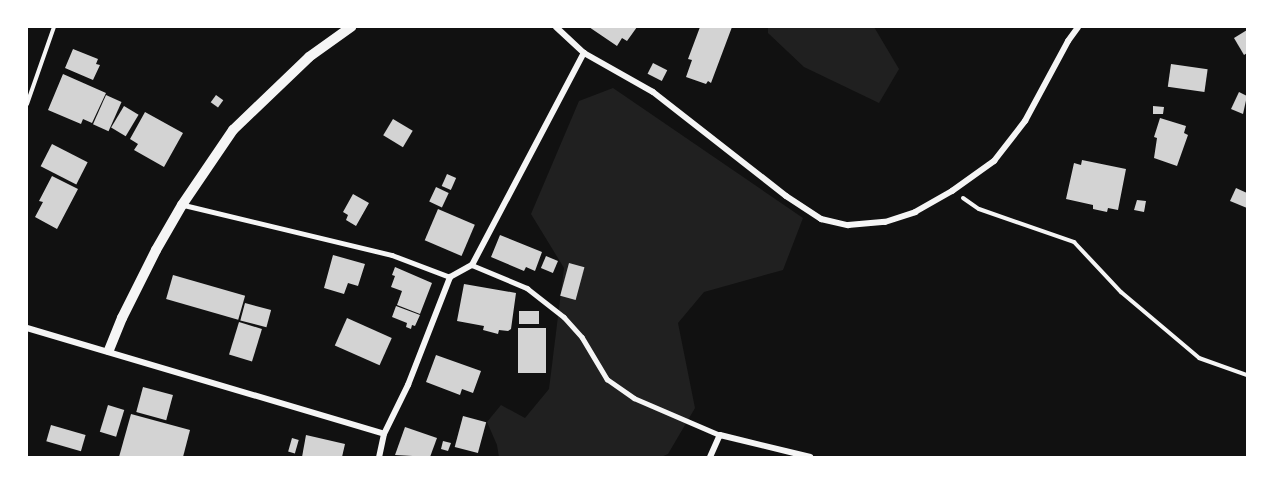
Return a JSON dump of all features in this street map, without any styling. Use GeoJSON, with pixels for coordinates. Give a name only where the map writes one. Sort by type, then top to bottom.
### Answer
{"type":"FeatureCollection","features":[{"type":"Feature","properties":{"kind":"street"},"geometry":{"type":"LineString","coordinates":[[109,350],[122,318],[182,205],[233,130],[309,57],[351,27]]}},
{"type":"Feature","properties":{"kind":"street"},"geometry":{"type":"LineString","coordinates":[[556,27],[584,53],[653,92],[786,195],[821,219],[848,225],[885,222],[915,212],[952,191],[994,161],[1025,121],[1068,41],[1078,27]]}},
{"type":"Feature","properties":{"kind":"street"},"geometry":{"type":"LineString","coordinates":[[379,457],[384,434],[408,385],[450,277],[472,265],[584,53]]}},
{"type":"Feature","properties":{"kind":"street"},"geometry":{"type":"LineString","coordinates":[[27,328],[109,350],[163,370],[384,434]]}},
{"type":"Feature","properties":{"kind":"street"},"geometry":{"type":"LineString","coordinates":[[710,457],[720,435],[810,457]]}},
{"type":"Feature","properties":{"kind":"lane"},"geometry":{"type":"LineString","coordinates":[[182,205],[392,255],[450,277]]}},
{"type":"Feature","properties":{"kind":"lane"},"geometry":{"type":"LineString","coordinates":[[472,265],[527,288],[564,317],[582,337],[607,379],[634,398],[720,435]]}},
{"type":"Feature","properties":{"kind":"path"},"geometry":{"type":"LineString","coordinates":[[27,104],[54,27]]}},
{"type":"Feature","properties":{"kind":"path"},"geometry":{"type":"LineString","coordinates":[[952,191],[979,209],[1074,242],[1121,292],[1199,358],[1247,375]]}},
{"type":"Feature","properties":{"kind":"shaded area"},"geometry":{"type":"Polygon","coordinates":[[[768,27],[874,27],[899,69],[879,103],[804,67],[768,33],[768,27]]]}},
{"type":"Feature","properties":{"kind":"shaded area"},"geometry":{"type":"Polygon","coordinates":[[[613,88],[803,218],[783,270],[704,292],[678,323],[695,408],[668,454],[661,457],[499,457],[497,445],[487,422],[501,405],[525,418],[549,389],[564,268],[531,214],[579,101],[613,88]]]}},
{"type":"Feature","properties":{"kind":"building"},"geometry":{"type":"Polygon","coordinates":[[[589,27],[637,27],[627,41],[622,38],[617,46],[589,27]]]}},
{"type":"Feature","properties":{"kind":"building"},"geometry":{"type":"Polygon","coordinates":[[[700,27],[732,27],[711,83],[708,81],[706,84],[686,77],[692,60],[688,59],[700,27]]]}},
{"type":"Feature","properties":{"kind":"building"},"geometry":{"type":"Polygon","coordinates":[[[1247,30],[1247,53],[1244,55],[1234,38],[1247,30]]]}},
{"type":"Feature","properties":{"kind":"building"},"geometry":{"type":"Polygon","coordinates":[[[73,49],[98,59],[96,64],[100,65],[93,80],[65,68],[73,49]]]}},
{"type":"Feature","properties":{"kind":"building"},"geometry":{"type":"Polygon","coordinates":[[[653,63],[667,70],[662,81],[648,74],[653,63]]]}},
{"type":"Feature","properties":{"kind":"building"},"geometry":{"type":"Polygon","coordinates":[[[1171,64],[1208,69],[1204,92],[1168,87],[1171,64]]]}},
{"type":"Feature","properties":{"kind":"building"},"geometry":{"type":"Polygon","coordinates":[[[63,74],[106,93],[92,123],[83,119],[81,124],[48,110],[63,74]]]}},
{"type":"Feature","properties":{"kind":"building"},"geometry":{"type":"Polygon","coordinates":[[[1239,92],[1247,96],[1243,114],[1231,109],[1239,92]]]}},
{"type":"Feature","properties":{"kind":"building"},"geometry":{"type":"Polygon","coordinates":[[[106,95],[122,102],[109,131],[93,124],[106,95]]]}},
{"type":"Feature","properties":{"kind":"building"},"geometry":{"type":"Polygon","coordinates":[[[216,95],[223,100],[218,108],[211,102],[216,95]]]}},
{"type":"Feature","properties":{"kind":"building"},"geometry":{"type":"Polygon","coordinates":[[[124,106],[139,115],[126,136],[111,127],[124,106]]]}},
{"type":"Feature","properties":{"kind":"building"},"geometry":{"type":"Polygon","coordinates":[[[1153,106],[1164,107],[1163,114],[1153,114],[1153,106]]]}},
{"type":"Feature","properties":{"kind":"building"},"geometry":{"type":"Polygon","coordinates":[[[145,112],[183,133],[164,167],[134,150],[138,144],[130,139],[145,112]]]}},
{"type":"Feature","properties":{"kind":"building"},"geometry":{"type":"Polygon","coordinates":[[[1160,118],[1186,126],[1184,133],[1188,135],[1177,166],[1154,158],[1157,138],[1154,137],[1160,118]]]}},
{"type":"Feature","properties":{"kind":"building"},"geometry":{"type":"Polygon","coordinates":[[[393,119],[413,131],[403,147],[383,135],[393,119]]]}},
{"type":"Feature","properties":{"kind":"building"},"geometry":{"type":"Polygon","coordinates":[[[52,144],[88,162],[76,184],[41,166],[52,144]]]}},
{"type":"Feature","properties":{"kind":"building"},"geometry":{"type":"Polygon","coordinates":[[[1082,160],[1126,169],[1118,210],[1108,208],[1107,212],[1093,209],[1093,205],[1066,199],[1074,163],[1081,165],[1082,160]]]}},
{"type":"Feature","properties":{"kind":"building"},"geometry":{"type":"Polygon","coordinates":[[[447,174],[456,178],[451,190],[442,186],[447,174]]]}},
{"type":"Feature","properties":{"kind":"building"},"geometry":{"type":"Polygon","coordinates":[[[52,176],[78,189],[57,229],[35,217],[43,202],[39,201],[52,176]]]}},
{"type":"Feature","properties":{"kind":"building"},"geometry":{"type":"Polygon","coordinates":[[[436,187],[449,193],[442,207],[429,202],[436,187]]]}},
{"type":"Feature","properties":{"kind":"building"},"geometry":{"type":"Polygon","coordinates":[[[1236,188],[1247,193],[1247,208],[1230,201],[1236,188]]]}},
{"type":"Feature","properties":{"kind":"building"},"geometry":{"type":"Polygon","coordinates":[[[353,194],[369,203],[356,226],[346,220],[348,215],[343,212],[353,194]]]}},
{"type":"Feature","properties":{"kind":"building"},"geometry":{"type":"Polygon","coordinates":[[[1137,200],[1146,201],[1144,212],[1134,210],[1137,200]]]}},
{"type":"Feature","properties":{"kind":"building"},"geometry":{"type":"Polygon","coordinates":[[[438,209],[475,225],[462,256],[425,240],[438,209]]]}},
{"type":"Feature","properties":{"kind":"building"},"geometry":{"type":"Polygon","coordinates":[[[500,235],[542,252],[535,271],[526,267],[524,271],[491,257],[500,235]]]}},
{"type":"Feature","properties":{"kind":"building"},"geometry":{"type":"Polygon","coordinates":[[[333,255],[365,264],[358,286],[348,283],[344,294],[324,288],[333,255]]]}},
{"type":"Feature","properties":{"kind":"building"},"geometry":{"type":"Polygon","coordinates":[[[546,256],[558,261],[553,273],[541,268],[546,256]]]}},
{"type":"Feature","properties":{"kind":"building"},"geometry":{"type":"Polygon","coordinates":[[[569,263],[584,267],[576,300],[560,296],[569,263]]]}},
{"type":"Feature","properties":{"kind":"building"},"geometry":{"type":"Polygon","coordinates":[[[395,267],[432,283],[420,314],[397,305],[402,291],[391,287],[395,267]]]}},
{"type":"Feature","properties":{"kind":"building"},"geometry":{"type":"Polygon","coordinates":[[[173,275],[245,296],[238,320],[166,299],[173,275]]]}},
{"type":"Feature","properties":{"kind":"building"},"geometry":{"type":"Polygon","coordinates":[[[464,284],[516,293],[511,329],[499,330],[498,334],[483,330],[484,326],[457,321],[464,284]]]}},
{"type":"Feature","properties":{"kind":"building"},"geometry":{"type":"Polygon","coordinates":[[[245,303],[271,310],[266,327],[240,320],[245,303]]]}},
{"type":"Feature","properties":{"kind":"building"},"geometry":{"type":"Polygon","coordinates":[[[396,306],[420,315],[415,326],[412,325],[411,329],[406,327],[407,323],[392,317],[396,306]]]}},
{"type":"Feature","properties":{"kind":"building"},"geometry":{"type":"Polygon","coordinates":[[[519,311],[539,311],[539,324],[519,324],[519,311]]]}},
{"type":"Feature","properties":{"kind":"building"},"geometry":{"type":"Polygon","coordinates":[[[347,318],[392,338],[380,365],[335,345],[347,318]]]}},
{"type":"Feature","properties":{"kind":"building"},"geometry":{"type":"Polygon","coordinates":[[[239,322],[262,329],[252,362],[229,355],[239,322]]]}},
{"type":"Feature","properties":{"kind":"building"},"geometry":{"type":"Polygon","coordinates":[[[518,328],[546,328],[546,373],[518,373],[518,328]]]}},
{"type":"Feature","properties":{"kind":"building"},"geometry":{"type":"Polygon","coordinates":[[[436,355],[481,371],[473,393],[462,389],[460,395],[426,382],[436,355]]]}},
{"type":"Feature","properties":{"kind":"building"},"geometry":{"type":"Polygon","coordinates":[[[143,387],[173,395],[166,420],[136,412],[143,387]]]}},
{"type":"Feature","properties":{"kind":"building"},"geometry":{"type":"Polygon","coordinates":[[[108,405],[124,410],[116,437],[100,432],[108,405]]]}},
{"type":"Feature","properties":{"kind":"building"},"geometry":{"type":"Polygon","coordinates":[[[131,414],[190,430],[183,457],[119,457],[131,414]]]}},
{"type":"Feature","properties":{"kind":"building"},"geometry":{"type":"Polygon","coordinates":[[[463,416],[486,422],[478,453],[455,447],[463,416]]]}},
{"type":"Feature","properties":{"kind":"building"},"geometry":{"type":"Polygon","coordinates":[[[51,425],[86,435],[81,451],[46,441],[51,425]]]}},
{"type":"Feature","properties":{"kind":"building"},"geometry":{"type":"Polygon","coordinates":[[[405,427],[437,438],[430,457],[395,455],[405,427]]]}},
{"type":"Feature","properties":{"kind":"building"},"geometry":{"type":"Polygon","coordinates":[[[306,435],[345,444],[342,457],[302,457],[306,435]]]}},
{"type":"Feature","properties":{"kind":"building"},"geometry":{"type":"Polygon","coordinates":[[[292,438],[299,440],[295,453],[288,451],[292,438]]]}},
{"type":"Feature","properties":{"kind":"building"},"geometry":{"type":"Polygon","coordinates":[[[443,441],[451,443],[448,451],[441,449],[443,441]]]}}]}
